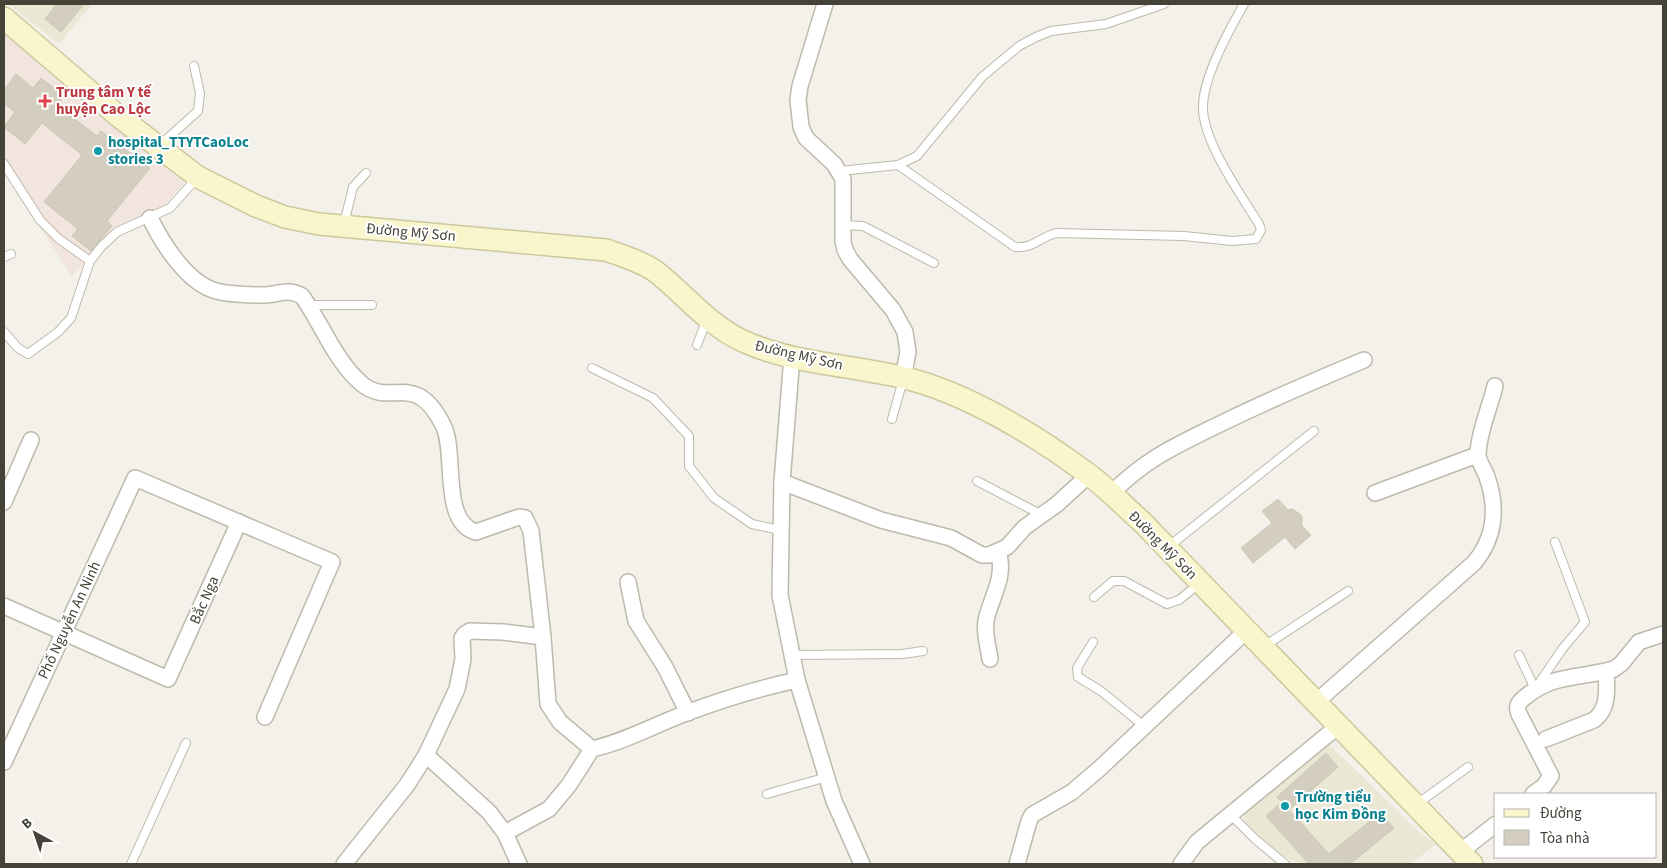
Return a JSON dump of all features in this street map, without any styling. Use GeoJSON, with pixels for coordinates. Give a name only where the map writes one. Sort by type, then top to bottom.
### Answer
{"type":"FeatureCollection","features":[{"type":"Feature","properties":{"kind":"street"},"geometry":{"type":"LineString","coordinates":[[825,4],[800,86],[799,114],[806,138],[840,171],[844,188],[843,241],[850,259],[893,310],[905,332],[908,352],[903,378]]}},
{"type":"Feature","properties":{"kind":"street","name":"Đường Mỹ Sơn"},"geometry":{"type":"LineString","coordinates":[[4,18],[158,147],[198,177],[256,206],[285,217],[343,226],[606,250],[630,258],[654,271],[708,319],[744,342],[792,356],[903,378],[938,387],[968,400],[1089,475],[1111,494],[1168,547],[1337,727],[1466,858]]}},
{"type":"Feature","properties":{"kind":"street"},"geometry":{"type":"LineString","coordinates":[[150,218],[161,241],[200,283],[214,290],[234,294],[269,295],[293,291],[302,296],[345,365],[364,386],[379,392],[410,392],[419,394],[436,412],[448,435],[451,495],[459,515],[467,527],[476,532],[519,517],[525,518],[531,531],[543,637],[548,704],[560,722],[592,749]]}},
{"type":"Feature","properties":{"kind":"street"},"geometry":{"type":"LineString","coordinates":[[792,356],[782,482],[780,595],[793,654],[796,680],[841,818],[862,864]]}},
{"type":"Feature","properties":{"kind":"street"},"geometry":{"type":"LineString","coordinates":[[1111,494],[1130,474],[1166,450],[1248,410],[1364,360]]}},
{"type":"Feature","properties":{"kind":"street"},"geometry":{"type":"LineString","coordinates":[[1315,703],[1482,554],[1494,522],[1494,511],[1487,477],[1477,455],[1496,386]]}},
{"type":"Feature","properties":{"kind":"street"},"geometry":{"type":"LineString","coordinates":[[4,502],[31,440]]}},
{"type":"Feature","properties":{"kind":"street"},"geometry":{"type":"LineString","coordinates":[[1375,493],[1477,455]]}},
{"type":"Feature","properties":{"kind":"street"},"geometry":{"type":"LineString","coordinates":[[782,482],[881,520],[951,538],[982,554],[989,555],[998,552],[1025,527],[1056,506],[1089,475]]}},
{"type":"Feature","properties":{"kind":"street","name":"Phố Nguyễn An Ninh"},"geometry":{"type":"LineString","coordinates":[[4,762],[135,478],[239,522]]}},
{"type":"Feature","properties":{"kind":"street"},"geometry":{"type":"LineString","coordinates":[[239,522],[332,562],[265,717]]}},
{"type":"Feature","properties":{"kind":"street","name":"Bắc Nga"},"geometry":{"type":"LineString","coordinates":[[62,633],[168,679],[239,522]]}},
{"type":"Feature","properties":{"kind":"street"},"geometry":{"type":"LineString","coordinates":[[990,659],[986,627],[1001,572],[1002,562],[998,552]]}},
{"type":"Feature","properties":{"kind":"street"},"geometry":{"type":"LineString","coordinates":[[628,582],[636,621],[665,667],[688,713]]}},
{"type":"Feature","properties":{"kind":"street"},"geometry":{"type":"LineString","coordinates":[[4,606],[62,633]]}},
{"type":"Feature","properties":{"kind":"street"},"geometry":{"type":"LineString","coordinates":[[344,864],[407,784],[426,755],[457,689],[462,659],[462,638],[465,634],[470,631],[503,632],[543,637]]}},
{"type":"Feature","properties":{"kind":"street"},"geometry":{"type":"LineString","coordinates":[[1017,864],[1032,815],[1072,792],[1145,727],[1246,631]]}},
{"type":"Feature","properties":{"kind":"street"},"geometry":{"type":"LineString","coordinates":[[1534,793],[1544,786],[1551,776],[1517,709],[1518,703],[1535,688],[1559,679],[1606,672],[1621,664],[1639,642],[1663,634]]}},
{"type":"Feature","properties":{"kind":"street"},"geometry":{"type":"LineString","coordinates":[[1546,739],[1600,716],[1606,699],[1606,672]]}},
{"type":"Feature","properties":{"kind":"street"},"geometry":{"type":"LineString","coordinates":[[505,833],[549,808],[570,785],[592,749],[629,739],[688,713],[767,686],[796,680]]}},
{"type":"Feature","properties":{"kind":"street"},"geometry":{"type":"LineString","coordinates":[[1181,864],[1197,842],[1337,727]]}},
{"type":"Feature","properties":{"kind":"street"},"geometry":{"type":"LineString","coordinates":[[426,755],[489,812],[505,833],[519,864]]}},
{"type":"Feature","properties":{"kind":"street"},"geometry":{"type":"LineString","coordinates":[[1466,858],[1494,826]]}},
{"type":"Feature","properties":{"kind":"lane"},"geometry":{"type":"LineString","coordinates":[[840,171],[898,165],[917,156],[982,76],[1019,46],[1051,32],[1106,24],[1164,4]]}},
{"type":"Feature","properties":{"kind":"lane"},"geometry":{"type":"LineString","coordinates":[[898,165],[1015,247],[1031,246],[1048,235],[1056,233],[1184,236],[1232,241],[1256,239],[1261,230],[1259,224],[1221,160],[1205,126],[1202,107],[1204,90],[1244,4]]}},
{"type":"Feature","properties":{"kind":"lane"},"geometry":{"type":"LineString","coordinates":[[158,147],[198,110],[200,93],[194,66]]}},
{"type":"Feature","properties":{"kind":"lane"},"geometry":{"type":"LineString","coordinates":[[4,164],[40,220],[59,239],[90,262]]}},
{"type":"Feature","properties":{"kind":"lane"},"geometry":{"type":"LineString","coordinates":[[343,226],[349,196],[353,187],[366,173]]}},
{"type":"Feature","properties":{"kind":"lane"},"geometry":{"type":"LineString","coordinates":[[4,332],[18,348],[28,354],[58,332],[71,318],[90,262],[102,246],[117,232],[170,208],[198,177]]}},
{"type":"Feature","properties":{"kind":"lane"},"geometry":{"type":"LineString","coordinates":[[843,225],[863,226],[934,263]]}},
{"type":"Feature","properties":{"kind":"lane"},"geometry":{"type":"LineString","coordinates":[[308,305],[372,305]]}},
{"type":"Feature","properties":{"kind":"lane"},"geometry":{"type":"LineString","coordinates":[[697,345],[708,319]]}},
{"type":"Feature","properties":{"kind":"lane"},"geometry":{"type":"LineString","coordinates":[[592,368],[653,398],[689,436],[690,466],[714,498],[752,524],[780,530]]}},
{"type":"Feature","properties":{"kind":"lane"},"geometry":{"type":"LineString","coordinates":[[892,419],[903,378]]}},
{"type":"Feature","properties":{"kind":"lane"},"geometry":{"type":"LineString","coordinates":[[1168,547],[1314,431]]}},
{"type":"Feature","properties":{"kind":"lane"},"geometry":{"type":"LineString","coordinates":[[977,481],[1042,515]]}},
{"type":"Feature","properties":{"kind":"lane"},"geometry":{"type":"LineString","coordinates":[[1519,655],[1535,688],[1563,648],[1585,622],[1555,542]]}},
{"type":"Feature","properties":{"kind":"lane"},"geometry":{"type":"LineString","coordinates":[[1094,597],[1113,581],[1124,581],[1167,604],[1179,600],[1201,582]]}},
{"type":"Feature","properties":{"kind":"lane"},"geometry":{"type":"LineString","coordinates":[[1262,648],[1348,591]]}},
{"type":"Feature","properties":{"kind":"lane"},"geometry":{"type":"LineString","coordinates":[[1093,642],[1077,668],[1078,677],[1101,691],[1145,727]]}},
{"type":"Feature","properties":{"kind":"lane"},"geometry":{"type":"LineString","coordinates":[[793,654],[902,654],[923,650]]}},
{"type":"Feature","properties":{"kind":"lane"},"geometry":{"type":"LineString","coordinates":[[131,864],[186,743]]}},
{"type":"Feature","properties":{"kind":"lane"},"geometry":{"type":"LineString","coordinates":[[1415,805],[1468,768]]}},
{"type":"Feature","properties":{"kind":"lane"},"geometry":{"type":"LineString","coordinates":[[768,794],[827,777]]}},
{"type":"Feature","properties":{"kind":"lane"},"geometry":{"type":"LineString","coordinates":[[1232,815],[1255,839],[1285,864]]}},
{"type":"Feature","properties":{"kind":"shaded area"},"geometry":{"type":"Polygon","coordinates":[[[8,4],[92,4],[59,44],[8,4]]]}},
{"type":"Feature","properties":{"kind":"shaded area","name":"Trung tâm Y tế huyện Cao Lộc"},"geometry":{"type":"Polygon","coordinates":[[[4,32],[184,183],[161,208],[119,225],[72,277],[4,170],[4,32]]]}},
{"type":"Feature","properties":{"kind":"shaded area"},"geometry":{"type":"Polygon","coordinates":[[[1323,744],[1331,746],[1419,832],[1436,844],[1411,864],[1301,864],[1277,853],[1244,821],[1244,811],[1323,744]]]}},
{"type":"Feature","properties":{"kind":"building"},"geometry":{"type":"Polygon","coordinates":[[[57,4],[84,4],[61,32],[45,19],[57,4]]]}},
{"type":"Feature","properties":{"kind":"building"},"geometry":{"type":"Polygon","coordinates":[[[16,74],[33,88],[41,78],[64,96],[57,105],[97,136],[101,131],[150,168],[107,221],[112,226],[91,251],[72,236],[78,229],[44,202],[82,155],[42,123],[25,144],[4,127],[15,112],[4,103],[4,90],[16,74]]]}},
{"type":"Feature","properties":{"kind":"building"},"geometry":{"type":"Polygon","coordinates":[[[1278,499],[1288,510],[1293,509],[1302,516],[1302,526],[1311,535],[1295,549],[1285,537],[1253,563],[1241,548],[1272,523],[1262,511],[1278,499]]]}},
{"type":"Feature","properties":{"kind":"building","name":"Trường tiểu học Kim Đồng"},"geometry":{"type":"Polygon","coordinates":[[[1326,753],[1338,767],[1289,810],[1329,854],[1380,813],[1394,828],[1350,864],[1309,864],[1266,816],[1282,802],[1277,797],[1326,753]]]}},
{"type":"Feature","properties":{"kind":"place","name":"Trung tâm Y tế huyện Cao Lộc"},"geometry":{"type":"Point","coordinates":[45,101]}},
{"type":"Feature","properties":{"kind":"place","name":"hospital_TTYTCaoLoc stories 3"},"geometry":{"type":"Point","coordinates":[98,151]}},
{"type":"Feature","properties":{"kind":"place","name":"Trường tiểu học Kim Đồng"},"geometry":{"type":"Point","coordinates":[1285,806]}}]}
